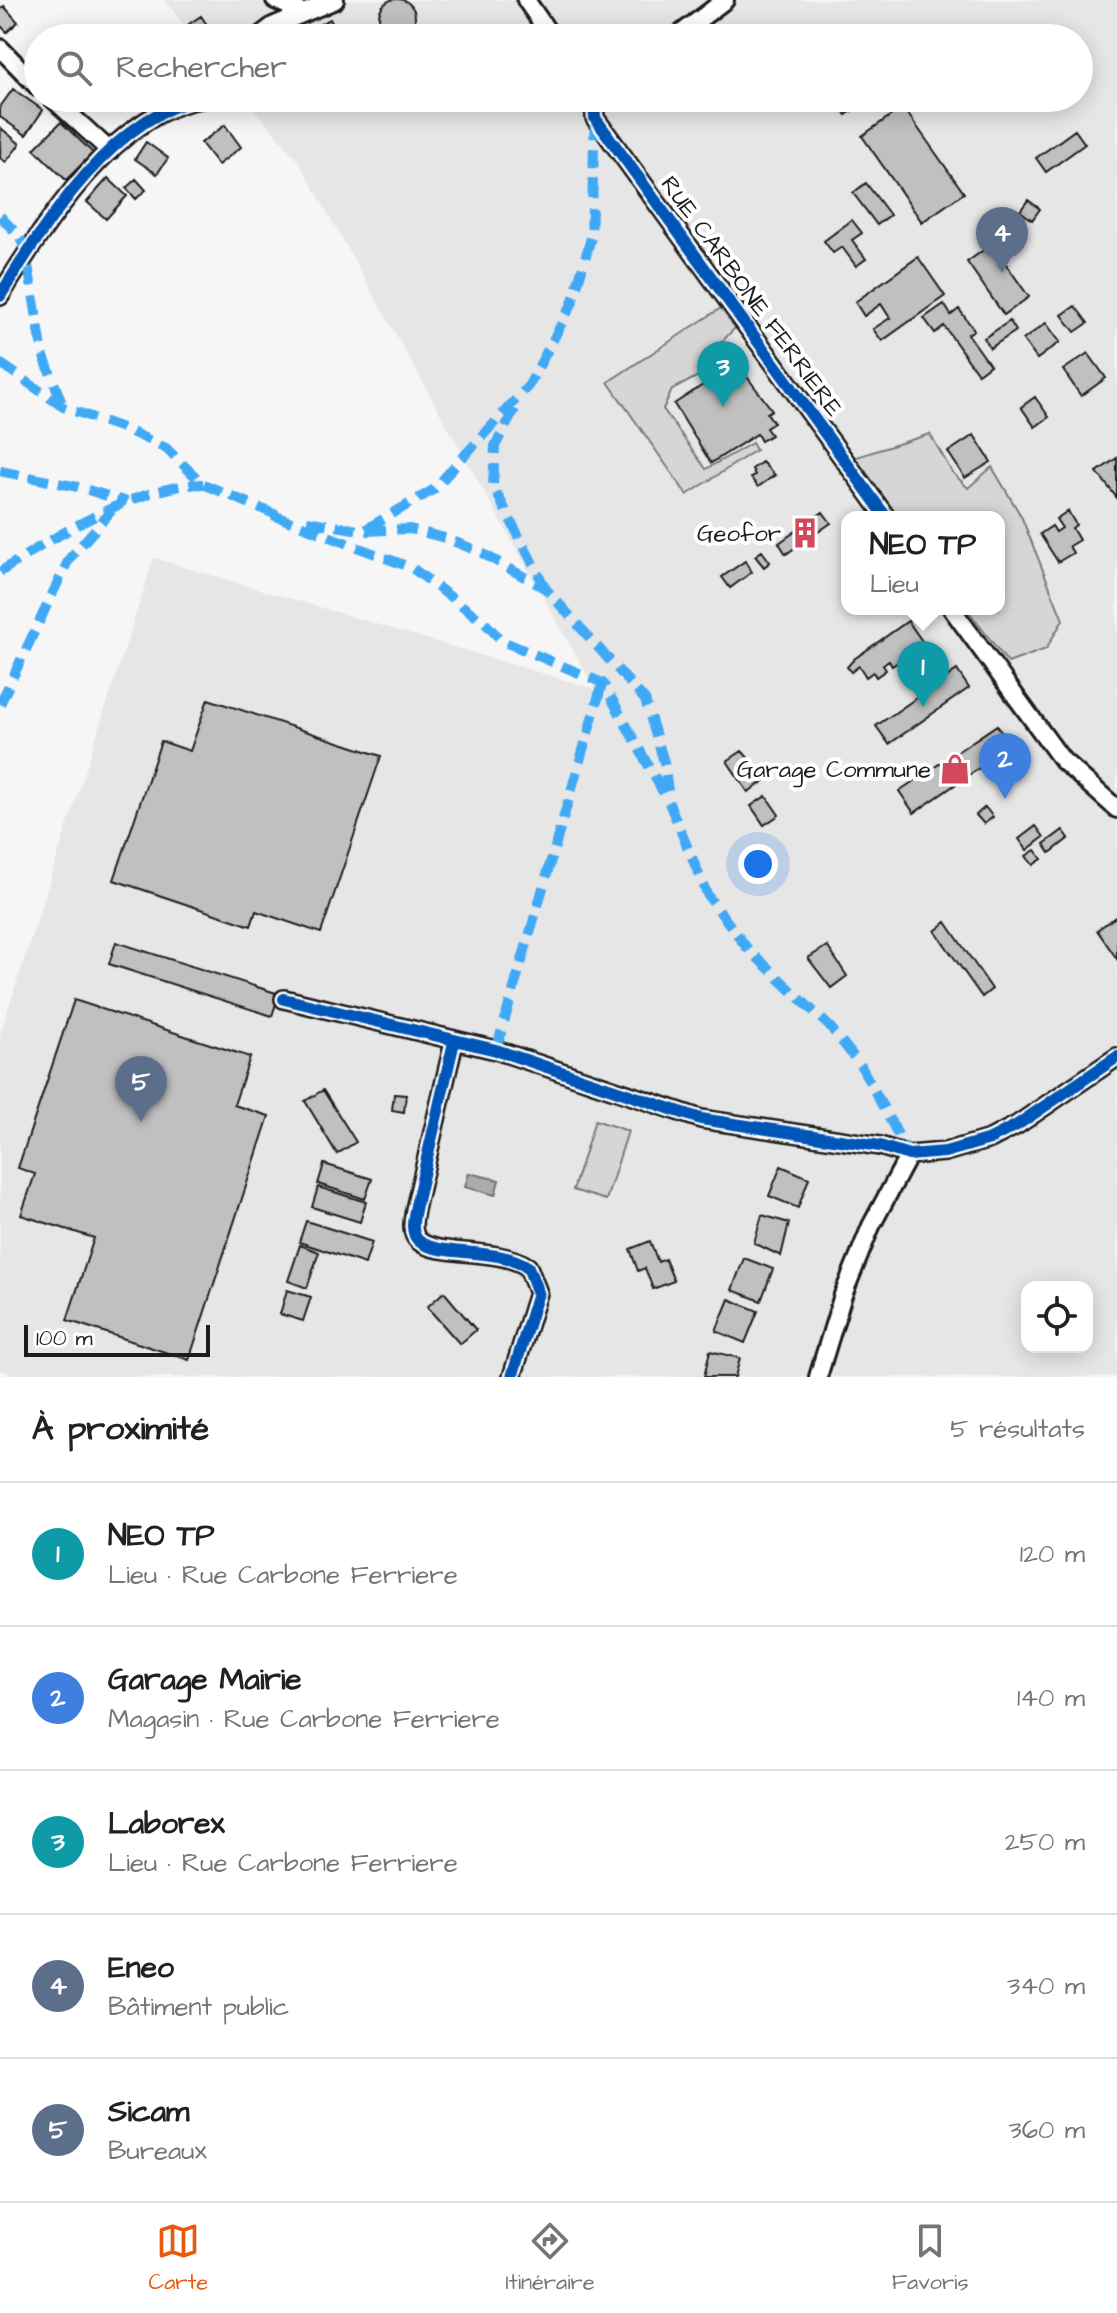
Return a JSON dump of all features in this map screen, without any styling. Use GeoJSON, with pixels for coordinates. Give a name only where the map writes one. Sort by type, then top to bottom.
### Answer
{"type":"FeatureCollection","features":[{"type":"Feature","properties":{"kind":"street"},"geometry":{"type":"LineString","coordinates":[[275,0],[304,13]]}},
{"type":"Feature","properties":{"kind":"street"},"geometry":{"type":"LineString","coordinates":[[278,24],[335,0]]}},
{"type":"Feature","properties":{"kind":"street"},"geometry":{"type":"LineString","coordinates":[[526,0],[542,24]]}},
{"type":"Feature","properties":{"kind":"street"},"geometry":{"type":"LineString","coordinates":[[693,24],[725,0]]}},
{"type":"Feature","properties":{"kind":"street"},"geometry":{"type":"LineString","coordinates":[[0,48],[24,73]]}},
{"type":"Feature","properties":{"kind":"street"},"geometry":{"type":"LineString","coordinates":[[67,112],[110,151]]}},
{"type":"Feature","properties":{"kind":"street"},"geometry":{"type":"LineString","coordinates":[[0,296],[74,189],[110,151],[163,112]]}},
{"type":"Feature","properties":{"kind":"street","name":"RUE CARBONE FERRIERE"},"geometry":{"type":"LineString","coordinates":[[595,112],[595,118],[882,511]]}},
{"type":"Feature","properties":{"kind":"street"},"geometry":{"type":"LineString","coordinates":[[956,615],[1062,760],[1114,802]]}},
{"type":"Feature","properties":{"kind":"street"},"geometry":{"type":"LineString","coordinates":[[284,999],[496,1050],[701,1119],[880,1146],[909,1155],[945,1152],[990,1139],[1017,1125],[1117,1057]]}},
{"type":"Feature","properties":{"kind":"street"},"geometry":{"type":"LineString","coordinates":[[454,1042],[416,1205],[414,1232],[419,1241],[430,1246],[499,1254],[528,1267],[538,1293],[512,1377]]}},
{"type":"Feature","properties":{"kind":"street"},"geometry":{"type":"LineString","coordinates":[[818,1377],[843,1295],[871,1226],[909,1155]]}},
{"type":"Feature","properties":{"kind":"shaded area"},"geometry":{"type":"Polygon","coordinates":[[[164,0],[1117,0],[1117,1377],[19,1377],[0,1370],[0,1034],[154,558],[595,689],[299,162],[257,112],[1093,112],[1093,24],[184,24],[164,0]]]}},
{"type":"Feature","properties":{"kind":"shaded area"},"geometry":{"type":"Polygon","coordinates":[[[724,306],[738,325],[708,356],[702,374],[672,390],[663,409],[706,469],[752,443],[756,450],[687,495],[608,382],[724,306]]]}},
{"type":"Feature","properties":{"kind":"shaded area"},"geometry":{"type":"Polygon","coordinates":[[[930,434],[952,472],[968,488],[992,467],[1021,516],[1063,620],[1046,649],[1008,663],[972,615],[1005,615],[1005,511],[893,511],[853,458],[930,434]]]}},
{"type":"Feature","properties":{"kind":"shaded area"},"geometry":{"type":"Polygon","coordinates":[[[595,1120],[628,1131],[606,1200],[573,1190],[595,1120]]]}},
{"type":"Feature","properties":{"kind":"shaded area"},"geometry":{"type":"Polygon","coordinates":[[[469,1173],[499,1180],[495,1195],[465,1187],[469,1173]]]}},
{"type":"Feature","properties":{"kind":"building"},"geometry":{"type":"Polygon","coordinates":[[[390,0],[404,0],[414,10],[414,24],[380,24],[380,10],[390,0]]]}},
{"type":"Feature","properties":{"kind":"building"},"geometry":{"type":"Polygon","coordinates":[[[4,6],[18,22],[7,32],[0,25],[0,10],[4,6]]]}},
{"type":"Feature","properties":{"kind":"building"},"geometry":{"type":"Polygon","coordinates":[[[201,16],[206,24],[189,24],[201,16]]]}},
{"type":"Feature","properties":{"kind":"building"},"geometry":{"type":"Polygon","coordinates":[[[13,89],[24,97],[24,112],[42,112],[26,135],[0,117],[0,107],[13,89]]]}},
{"type":"Feature","properties":{"kind":"building"},"geometry":{"type":"Polygon","coordinates":[[[896,112],[907,112],[964,193],[922,222],[862,136],[896,112]]]}},
{"type":"Feature","properties":{"kind":"building"},"geometry":{"type":"Polygon","coordinates":[[[61,122],[93,153],[66,180],[34,149],[61,122]]]}},
{"type":"Feature","properties":{"kind":"building"},"geometry":{"type":"Polygon","coordinates":[[[225,125],[241,147],[218,165],[201,143],[225,125]]]}},
{"type":"Feature","properties":{"kind":"building"},"geometry":{"type":"Polygon","coordinates":[[[1,128],[20,144],[6,162],[0,158],[1,128]]]}},
{"type":"Feature","properties":{"kind":"building"},"geometry":{"type":"Polygon","coordinates":[[[1075,130],[1085,144],[1046,172],[1036,158],[1075,130]]]}},
{"type":"Feature","properties":{"kind":"building"},"geometry":{"type":"Polygon","coordinates":[[[146,142],[168,158],[157,174],[135,159],[146,142]]]}},
{"type":"Feature","properties":{"kind":"building"},"geometry":{"type":"Polygon","coordinates":[[[108,178],[127,196],[106,219],[87,202],[108,178]]]}},
{"type":"Feature","properties":{"kind":"building"},"geometry":{"type":"Polygon","coordinates":[[[136,179],[146,190],[136,199],[126,188],[136,179]]]}},
{"type":"Feature","properties":{"kind":"building"},"geometry":{"type":"Polygon","coordinates":[[[866,183],[890,215],[877,225],[853,193],[866,183]]]}},
{"type":"Feature","properties":{"kind":"building"},"geometry":{"type":"Polygon","coordinates":[[[1028,200],[1040,209],[1032,220],[1020,211],[1028,200]]]}},
{"type":"Feature","properties":{"kind":"building"},"geometry":{"type":"Polygon","coordinates":[[[852,220],[862,233],[852,240],[866,259],[856,266],[842,247],[833,253],[824,241],[852,220]]]}},
{"type":"Feature","properties":{"kind":"building"},"geometry":{"type":"Polygon","coordinates":[[[992,244],[1029,297],[1004,315],[967,262],[992,244]]]}},
{"type":"Feature","properties":{"kind":"building"},"geometry":{"type":"Polygon","coordinates":[[[918,257],[945,296],[882,341],[873,329],[890,318],[881,304],[864,316],[855,302],[918,257]]]}},
{"type":"Feature","properties":{"kind":"building"},"geometry":{"type":"Polygon","coordinates":[[[944,304],[951,315],[959,309],[974,330],[968,334],[990,365],[978,374],[944,326],[935,333],[924,318],[944,304]]]}},
{"type":"Feature","properties":{"kind":"building"},"geometry":{"type":"Polygon","coordinates":[[[1075,306],[1088,323],[1075,332],[1062,315],[1075,306]]]}},
{"type":"Feature","properties":{"kind":"building"},"geometry":{"type":"Polygon","coordinates":[[[1010,321],[1016,331],[990,348],[984,338],[1010,321]]]}},
{"type":"Feature","properties":{"kind":"building"},"geometry":{"type":"Polygon","coordinates":[[[1046,323],[1060,342],[1037,359],[1023,340],[1046,323]]]}},
{"type":"Feature","properties":{"kind":"building"},"geometry":{"type":"Polygon","coordinates":[[[1088,353],[1106,378],[1081,396],[1063,370],[1088,353]]]}},
{"type":"Feature","properties":{"kind":"building"},"geometry":{"type":"Polygon","coordinates":[[[733,358],[772,410],[767,413],[774,423],[766,428],[771,435],[761,441],[757,434],[711,463],[674,404],[718,375],[714,369],[733,358]]]}},
{"type":"Feature","properties":{"kind":"building"},"geometry":{"type":"Polygon","coordinates":[[[1035,397],[1049,417],[1035,427],[1021,407],[1035,397]]]}},
{"type":"Feature","properties":{"kind":"building"},"geometry":{"type":"Polygon","coordinates":[[[974,435],[991,462],[965,478],[948,452],[974,435]]]}},
{"type":"Feature","properties":{"kind":"building"},"geometry":{"type":"Polygon","coordinates":[[[1117,458],[1117,498],[1097,472],[1117,458]]]}},
{"type":"Feature","properties":{"kind":"building"},"geometry":{"type":"Polygon","coordinates":[[[762,462],[775,475],[758,487],[751,478],[755,475],[752,469],[762,462]]]}},
{"type":"Feature","properties":{"kind":"building"},"geometry":{"type":"Polygon","coordinates":[[[1068,511],[1076,525],[1072,528],[1079,540],[1069,546],[1073,553],[1058,562],[1040,534],[1052,526],[1056,532],[1062,528],[1056,519],[1068,511]]]}},
{"type":"Feature","properties":{"kind":"building","name":"Geofor"},"geometry":{"type":"Polygon","coordinates":[[[823,512],[831,523],[786,554],[779,543],[823,512]]]}},
{"type":"Feature","properties":{"kind":"building"},"geometry":{"type":"Polygon","coordinates":[[[762,551],[770,562],[764,567],[755,556],[762,551]]]}},
{"type":"Feature","properties":{"kind":"building"},"geometry":{"type":"Polygon","coordinates":[[[745,561],[752,572],[730,588],[722,577],[745,561]]]}},
{"type":"Feature","properties":{"kind":"building"},"geometry":{"type":"Polygon","coordinates":[[[908,621],[924,644],[892,666],[889,661],[883,665],[886,670],[876,677],[873,672],[866,677],[859,666],[851,672],[847,667],[854,659],[908,621]]]}},
{"type":"Feature","properties":{"kind":"building"},"geometry":{"type":"Polygon","coordinates":[[[957,670],[969,688],[889,744],[876,726],[957,670]]]}},
{"type":"Feature","properties":{"kind":"building"},"geometry":{"type":"Polygon","coordinates":[[[208,699],[381,756],[321,933],[256,911],[251,926],[114,880],[161,741],[190,751],[208,699]]]}},
{"type":"Feature","properties":{"kind":"building","name":"Garage Commune"},"geometry":{"type":"Polygon","coordinates":[[[997,725],[1011,746],[914,813],[899,791],[997,725]]]}},
{"type":"Feature","properties":{"kind":"building"},"geometry":{"type":"Polygon","coordinates":[[[742,751],[767,779],[748,792],[727,761],[742,751]]]}},
{"type":"Feature","properties":{"kind":"building"},"geometry":{"type":"Polygon","coordinates":[[[766,796],[779,815],[764,825],[751,806],[766,796]]]}},
{"type":"Feature","properties":{"kind":"building"},"geometry":{"type":"Polygon","coordinates":[[[985,807],[993,817],[984,824],[976,815],[985,807]]]}},
{"type":"Feature","properties":{"kind":"building"},"geometry":{"type":"Polygon","coordinates":[[[1036,826],[1044,837],[1027,850],[1019,839],[1036,826]]]}},
{"type":"Feature","properties":{"kind":"building"},"geometry":{"type":"Polygon","coordinates":[[[1063,830],[1069,838],[1050,853],[1044,844],[1063,830]]]}},
{"type":"Feature","properties":{"kind":"building"},"geometry":{"type":"Polygon","coordinates":[[[1035,850],[1042,859],[1033,865],[1026,856],[1035,850]]]}},
{"type":"Feature","properties":{"kind":"building"},"geometry":{"type":"Polygon","coordinates":[[[1117,916],[1117,959],[1097,930],[1117,916]]]}},
{"type":"Feature","properties":{"kind":"building"},"geometry":{"type":"Polygon","coordinates":[[[946,922],[992,989],[982,997],[935,931],[946,922]]]}},
{"type":"Feature","properties":{"kind":"building"},"geometry":{"type":"Polygon","coordinates":[[[116,942],[279,994],[272,1016],[109,964],[116,942]]]}},
{"type":"Feature","properties":{"kind":"building"},"geometry":{"type":"Polygon","coordinates":[[[827,946],[847,976],[831,988],[808,958],[827,946]]]}},
{"type":"Feature","properties":{"kind":"building"},"geometry":{"type":"Polygon","coordinates":[[[74,1000],[250,1057],[234,1105],[269,1116],[189,1360],[67,1320],[94,1238],[21,1215],[35,1174],[18,1168],[74,1000]]]}},
{"type":"Feature","properties":{"kind":"building"},"geometry":{"type":"Polygon","coordinates":[[[323,1090],[356,1142],[337,1154],[305,1101],[323,1090]]]}},
{"type":"Feature","properties":{"kind":"building"},"geometry":{"type":"Polygon","coordinates":[[[394,1094],[406,1095],[404,1112],[392,1110],[394,1094]]]}},
{"type":"Feature","properties":{"kind":"building"},"geometry":{"type":"Polygon","coordinates":[[[324,1164],[372,1179],[365,1199],[318,1184],[324,1164]]]}},
{"type":"Feature","properties":{"kind":"building"},"geometry":{"type":"Polygon","coordinates":[[[781,1166],[809,1178],[798,1208],[769,1196],[781,1166]]]}},
{"type":"Feature","properties":{"kind":"building"},"geometry":{"type":"Polygon","coordinates":[[[318,1187],[366,1202],[360,1222],[312,1207],[318,1187]]]}},
{"type":"Feature","properties":{"kind":"building"},"geometry":{"type":"Polygon","coordinates":[[[762,1215],[789,1223],[781,1256],[754,1243],[762,1215]]]}},
{"type":"Feature","properties":{"kind":"building"},"geometry":{"type":"Polygon","coordinates":[[[306,1221],[372,1242],[365,1264],[299,1242],[306,1221]]]}},
{"type":"Feature","properties":{"kind":"building"},"geometry":{"type":"Polygon","coordinates":[[[650,1241],[658,1262],[665,1259],[674,1281],[653,1289],[645,1268],[638,1271],[630,1249],[650,1241]]]}},
{"type":"Feature","properties":{"kind":"building"},"geometry":{"type":"Polygon","coordinates":[[[300,1245],[319,1252],[307,1288],[288,1281],[300,1245]]]}},
{"type":"Feature","properties":{"kind":"building"},"geometry":{"type":"Polygon","coordinates":[[[744,1258],[773,1269],[761,1301],[732,1290],[744,1258]]]}},
{"type":"Feature","properties":{"kind":"building"},"geometry":{"type":"Polygon","coordinates":[[[287,1290],[311,1297],[303,1321],[280,1314],[287,1290]]]}},
{"type":"Feature","properties":{"kind":"building"},"geometry":{"type":"Polygon","coordinates":[[[444,1292],[476,1330],[460,1344],[427,1307],[444,1292]]]}},
{"type":"Feature","properties":{"kind":"building"},"geometry":{"type":"Polygon","coordinates":[[[729,1299],[758,1311],[745,1343],[716,1331],[729,1299]]]}},
{"type":"Feature","properties":{"kind":"building"},"geometry":{"type":"Polygon","coordinates":[[[710,1351],[740,1358],[735,1377],[704,1377],[710,1351]]]}},
{"type":"Feature","properties":{"kind":"marked path"},"geometry":{"type":"LineString","coordinates":[[366,529],[433,490],[529,385],[572,304],[591,238],[595,118]]}},
{"type":"Feature","properties":{"kind":"marked path"},"geometry":{"type":"LineString","coordinates":[[0,216],[20,237],[26,253],[43,354],[63,406]]}},
{"type":"Feature","properties":{"kind":"marked path"},"geometry":{"type":"LineString","coordinates":[[0,363],[63,407],[125,429],[166,448],[203,484],[279,516]]}},
{"type":"Feature","properties":{"kind":"marked path"},"geometry":{"type":"LineString","coordinates":[[515,409],[495,446],[493,486],[546,589]]}},
{"type":"Feature","properties":{"kind":"marked path"},"geometry":{"type":"LineString","coordinates":[[0,471],[78,487],[127,502]]}},
{"type":"Feature","properties":{"kind":"marked path"},"geometry":{"type":"LineString","coordinates":[[0,572],[71,528],[124,503],[151,493],[203,484]]}},
{"type":"Feature","properties":{"kind":"marked path"},"geometry":{"type":"LineString","coordinates":[[0,704],[69,559],[112,510]]}},
{"type":"Feature","properties":{"kind":"marked path"},"geometry":{"type":"LineString","coordinates":[[273,515],[412,568],[485,623],[502,641],[603,683],[669,803],[708,896],[747,948],[831,1028],[861,1066],[909,1155]]}},
{"type":"Feature","properties":{"kind":"marked path"},"geometry":{"type":"LineString","coordinates":[[307,521],[364,531],[410,529],[445,538],[478,551],[546,589],[645,700],[664,762],[668,791]]}},
{"type":"Feature","properties":{"kind":"marked path"},"geometry":{"type":"LineString","coordinates":[[496,1050],[603,681]]}},
{"type":"Feature","properties":{"kind":"cycle path"},"geometry":{"type":"LineString","coordinates":[[0,296],[38,237],[85,176],[112,148],[163,112]]}},
{"type":"Feature","properties":{"kind":"cycle path"},"geometry":{"type":"LineString","coordinates":[[595,112],[595,118],[882,511]]}},
{"type":"Feature","properties":{"kind":"cycle path"},"geometry":{"type":"LineString","coordinates":[[284,999],[496,1050],[701,1119],[880,1146],[909,1155],[945,1152],[990,1139],[1017,1125],[1117,1057]]}},
{"type":"Feature","properties":{"kind":"cycle path"},"geometry":{"type":"LineString","coordinates":[[454,1042],[413,1229],[416,1238],[428,1246],[501,1257],[528,1267],[538,1293],[512,1377]]}},
{"type":"Feature","properties":{"kind":"place","name":"Eneo"},"geometry":{"type":"Point","coordinates":[1002,273]}},
{"type":"Feature","properties":{"kind":"place","name":"Laborex"},"geometry":{"type":"Point","coordinates":[723,407]}},
{"type":"Feature","properties":{"kind":"place","name":"Geofor"},"geometry":{"type":"Point","coordinates":[805,533]}},
{"type":"Feature","properties":{"kind":"place","name":"NEO TP"},"geometry":{"type":"Point","coordinates":[923,707]}},
{"type":"Feature","properties":{"kind":"place","name":"Garage Commune"},"geometry":{"type":"Point","coordinates":[955,769]}},
{"type":"Feature","properties":{"kind":"place","name":"Garage Mairie"},"geometry":{"type":"Point","coordinates":[1005,799]}},
{"type":"Feature","properties":{"kind":"place","name":"Sicam"},"geometry":{"type":"Point","coordinates":[141,1122]}}]}
